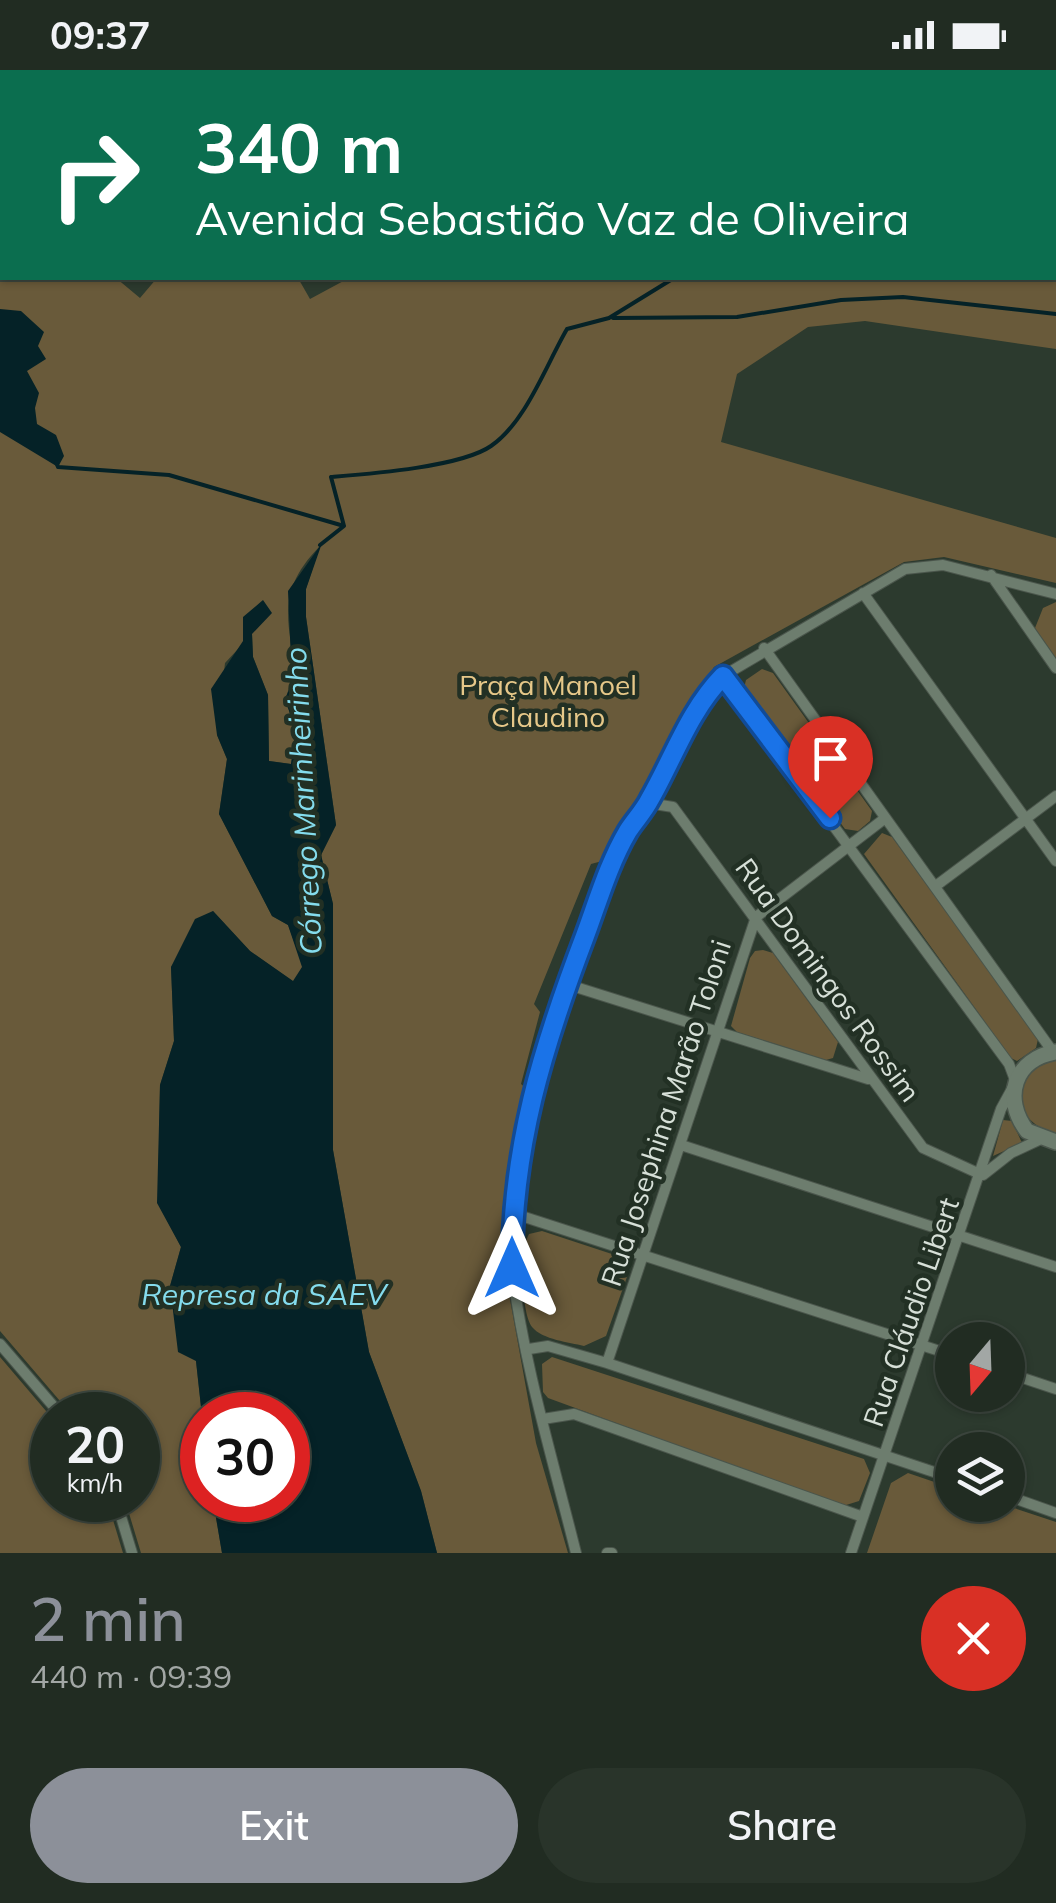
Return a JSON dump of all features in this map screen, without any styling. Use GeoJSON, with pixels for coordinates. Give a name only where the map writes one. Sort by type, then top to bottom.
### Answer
{"type":"FeatureCollection","features":[{"type":"Feature","properties":{"kind":"street"},"geometry":{"type":"LineString","coordinates":[[576,1553],[512,1268],[512,1213],[520,1139],[536,1074],[613,862],[702,698],[723,676],[764,648],[905,569],[943,565],[1056,594]]}},
{"type":"Feature","properties":{"kind":"street"},"geometry":{"type":"LineString","coordinates":[[991,576],[1056,668]]}},
{"type":"Feature","properties":{"kind":"street"},"geometry":{"type":"LineString","coordinates":[[863,594],[1056,862]]}},
{"type":"Feature","properties":{"kind":"street"},"geometry":{"type":"LineString","coordinates":[[764,648],[1054,1052],[1024,1066],[1014,1083]]}},
{"type":"Feature","properties":{"kind":"street"},"geometry":{"type":"LineString","coordinates":[[723,676],[1009,1064],[1017,1118],[1048,1141]]}},
{"type":"Feature","properties":{"kind":"street"},"geometry":{"type":"LineString","coordinates":[[938,886],[1056,796]]}},
{"type":"Feature","properties":{"kind":"street","name":"Rua Domingos Rossim"},"geometry":{"type":"LineString","coordinates":[[648,803],[674,807],[923,1148],[982,1175]]}},
{"type":"Feature","properties":{"kind":"street","name":"Rua Josephina Marão Toloni"},"geometry":{"type":"LineString","coordinates":[[607,1364],[681,1145],[714,1032],[756,918],[884,819]]}},
{"type":"Feature","properties":{"kind":"street"},"geometry":{"type":"LineString","coordinates":[[566,984],[869,1079]]}},
{"type":"Feature","properties":{"kind":"street","name":"Rua Cláudio Libert"},"geometry":{"type":"LineString","coordinates":[[851,1553],[1001,1110],[1014,1083]]}},
{"type":"Feature","properties":{"kind":"street"},"geometry":{"type":"LineString","coordinates":[[982,1175],[1011,1153],[1048,1141]]}},
{"type":"Feature","properties":{"kind":"street"},"geometry":{"type":"LineString","coordinates":[[681,1145],[1056,1267]]}},
{"type":"Feature","properties":{"kind":"street"},"geometry":{"type":"LineString","coordinates":[[512,1213],[935,1350]]}},
{"type":"Feature","properties":{"kind":"street"},"geometry":{"type":"LineString","coordinates":[[0,1344],[41,1392]]}},
{"type":"Feature","properties":{"kind":"street"},"geometry":{"type":"LineString","coordinates":[[528,1349],[548,1346],[935,1472]]}},
{"type":"Feature","properties":{"kind":"street"},"geometry":{"type":"LineString","coordinates":[[1025,1379],[1056,1389]]}},
{"type":"Feature","properties":{"kind":"street"},"geometry":{"type":"LineString","coordinates":[[543,1419],[574,1414],[862,1517]]}},
{"type":"Feature","properties":{"kind":"street"},"geometry":{"type":"LineString","coordinates":[[1025,1502],[1056,1512]]}},
{"type":"Feature","properties":{"kind":"street"},"geometry":{"type":"LineString","coordinates":[[123,1522],[132,1553]]}},
{"type":"Feature","properties":{"kind":"green space","name":"Praça Manoel Claudino"},"geometry":{"type":"Polygon","coordinates":[[[0,280],[118,280],[140,298],[155,280],[299,280],[310,299],[345,280],[1056,280],[1056,349],[865,321],[808,327],[737,374],[721,442],[1056,538],[1056,583],[944,557],[904,562],[714,667],[606,860],[591,864],[534,1004],[540,1012],[521,1084],[528,1090],[506,1198],[504,1266],[536,1443],[568,1553],[437,1553],[421,1491],[369,1352],[333,1150],[333,904],[321,855],[336,825],[306,617],[306,589],[320,546],[302,568],[288,607],[292,660],[285,699],[296,731],[291,764],[269,761],[268,695],[253,657],[252,634],[225,663],[217,735],[227,759],[219,814],[272,916],[288,925],[303,966],[294,982],[250,951],[213,911],[171,967],[174,1041],[160,1085],[158,1203],[181,1247],[170,1286],[196,1361],[199,1392],[180,1392],[180,1522],[217,1522],[222,1553],[141,1553],[132,1522],[160,1522],[160,1392],[52,1392],[0,1331],[0,280]]]}},
{"type":"Feature","properties":{"kind":"green space"},"geometry":{"type":"Polygon","coordinates":[[[1056,602],[1056,658],[1035,628],[1043,608],[1056,602]]]}},
{"type":"Feature","properties":{"kind":"green space"},"geometry":{"type":"Polygon","coordinates":[[[762,669],[773,673],[872,811],[870,821],[858,831],[845,829],[743,692],[746,680],[762,669]]]}},
{"type":"Feature","properties":{"kind":"green space"},"geometry":{"type":"Polygon","coordinates":[[[882,833],[892,837],[1038,1039],[1036,1048],[1017,1061],[1011,1058],[864,854],[882,833]]]}},
{"type":"Feature","properties":{"kind":"green space"},"geometry":{"type":"Polygon","coordinates":[[[755,951],[773,953],[838,1042],[833,1058],[826,1060],[737,1032],[731,1026],[750,958],[755,951]]]}},
{"type":"Feature","properties":{"kind":"green space"},"geometry":{"type":"Polygon","coordinates":[[[1056,1059],[1056,1136],[1028,1118],[1021,1092],[1031,1070],[1056,1059]]]}},
{"type":"Feature","properties":{"kind":"green space"},"geometry":{"type":"Polygon","coordinates":[[[1003,1120],[1012,1121],[1022,1143],[993,1156],[1003,1120]]]}},
{"type":"Feature","properties":{"kind":"green space"},"geometry":{"type":"Polygon","coordinates":[[[542,1231],[624,1258],[628,1274],[606,1336],[584,1346],[549,1338],[532,1327],[524,1295],[524,1252],[529,1234],[542,1231]]]}},
{"type":"Feature","properties":{"kind":"green space"},"geometry":{"type":"Polygon","coordinates":[[[0,1357],[30,1392],[30,1522],[114,1522],[123,1553],[0,1553],[0,1357]]]}},
{"type":"Feature","properties":{"kind":"green space"},"geometry":{"type":"Polygon","coordinates":[[[552,1357],[864,1459],[870,1473],[859,1501],[843,1506],[548,1398],[543,1392],[542,1364],[552,1357]]]}},
{"type":"Feature","properties":{"kind":"green space"},"geometry":{"type":"Polygon","coordinates":[[[908,1473],[935,1482],[935,1522],[1025,1522],[1025,1512],[1056,1522],[1056,1553],[867,1553],[891,1483],[908,1473]]]}},
{"type":"Feature","properties":{"kind":"water"},"geometry":{"type":"Polygon","coordinates":[[[0,309],[21,311],[44,332],[38,346],[46,359],[27,371],[39,393],[35,408],[37,424],[56,435],[64,456],[58,467],[0,432],[0,309]]]}},
{"type":"Feature","properties":{"kind":"water","name":"Represa da SAEV"},"geometry":{"type":"Polygon","coordinates":[[[322,543],[306,589],[306,617],[336,825],[321,855],[333,904],[333,1150],[369,1352],[421,1491],[437,1553],[222,1553],[217,1522],[310,1522],[310,1392],[199,1392],[196,1361],[178,1352],[170,1286],[181,1247],[157,1203],[160,1085],[174,1041],[171,967],[195,919],[213,911],[250,951],[293,981],[302,967],[288,925],[272,916],[219,814],[227,759],[217,735],[211,689],[243,641],[243,617],[263,600],[272,613],[252,634],[253,657],[268,695],[269,761],[291,764],[296,731],[285,699],[292,683],[288,591],[322,543]]]}},
{"type":"Feature","properties":{"kind":"waterway","name":"Córrego Marinheirinho"},"geometry":{"type":"LineString","coordinates":[[320,545],[344,526],[331,477],[437,464],[491,446],[525,408],[567,329],[609,318],[671,280]]}},
{"type":"Feature","properties":{"kind":"waterway"},"geometry":{"type":"LineString","coordinates":[[613,318],[737,317],[841,300],[903,297],[1056,314]]}},
{"type":"Feature","properties":{"kind":"waterway"},"geometry":{"type":"LineString","coordinates":[[56,462],[58,467],[169,475],[344,526]]}},
{"type":"Feature","properties":{"kind":"route"},"geometry":{"type":"LineString","coordinates":[[512,1268],[512,1213],[520,1139],[536,1074],[566,984],[628,831],[648,803],[702,698],[723,676],[830,818]]}}]}
